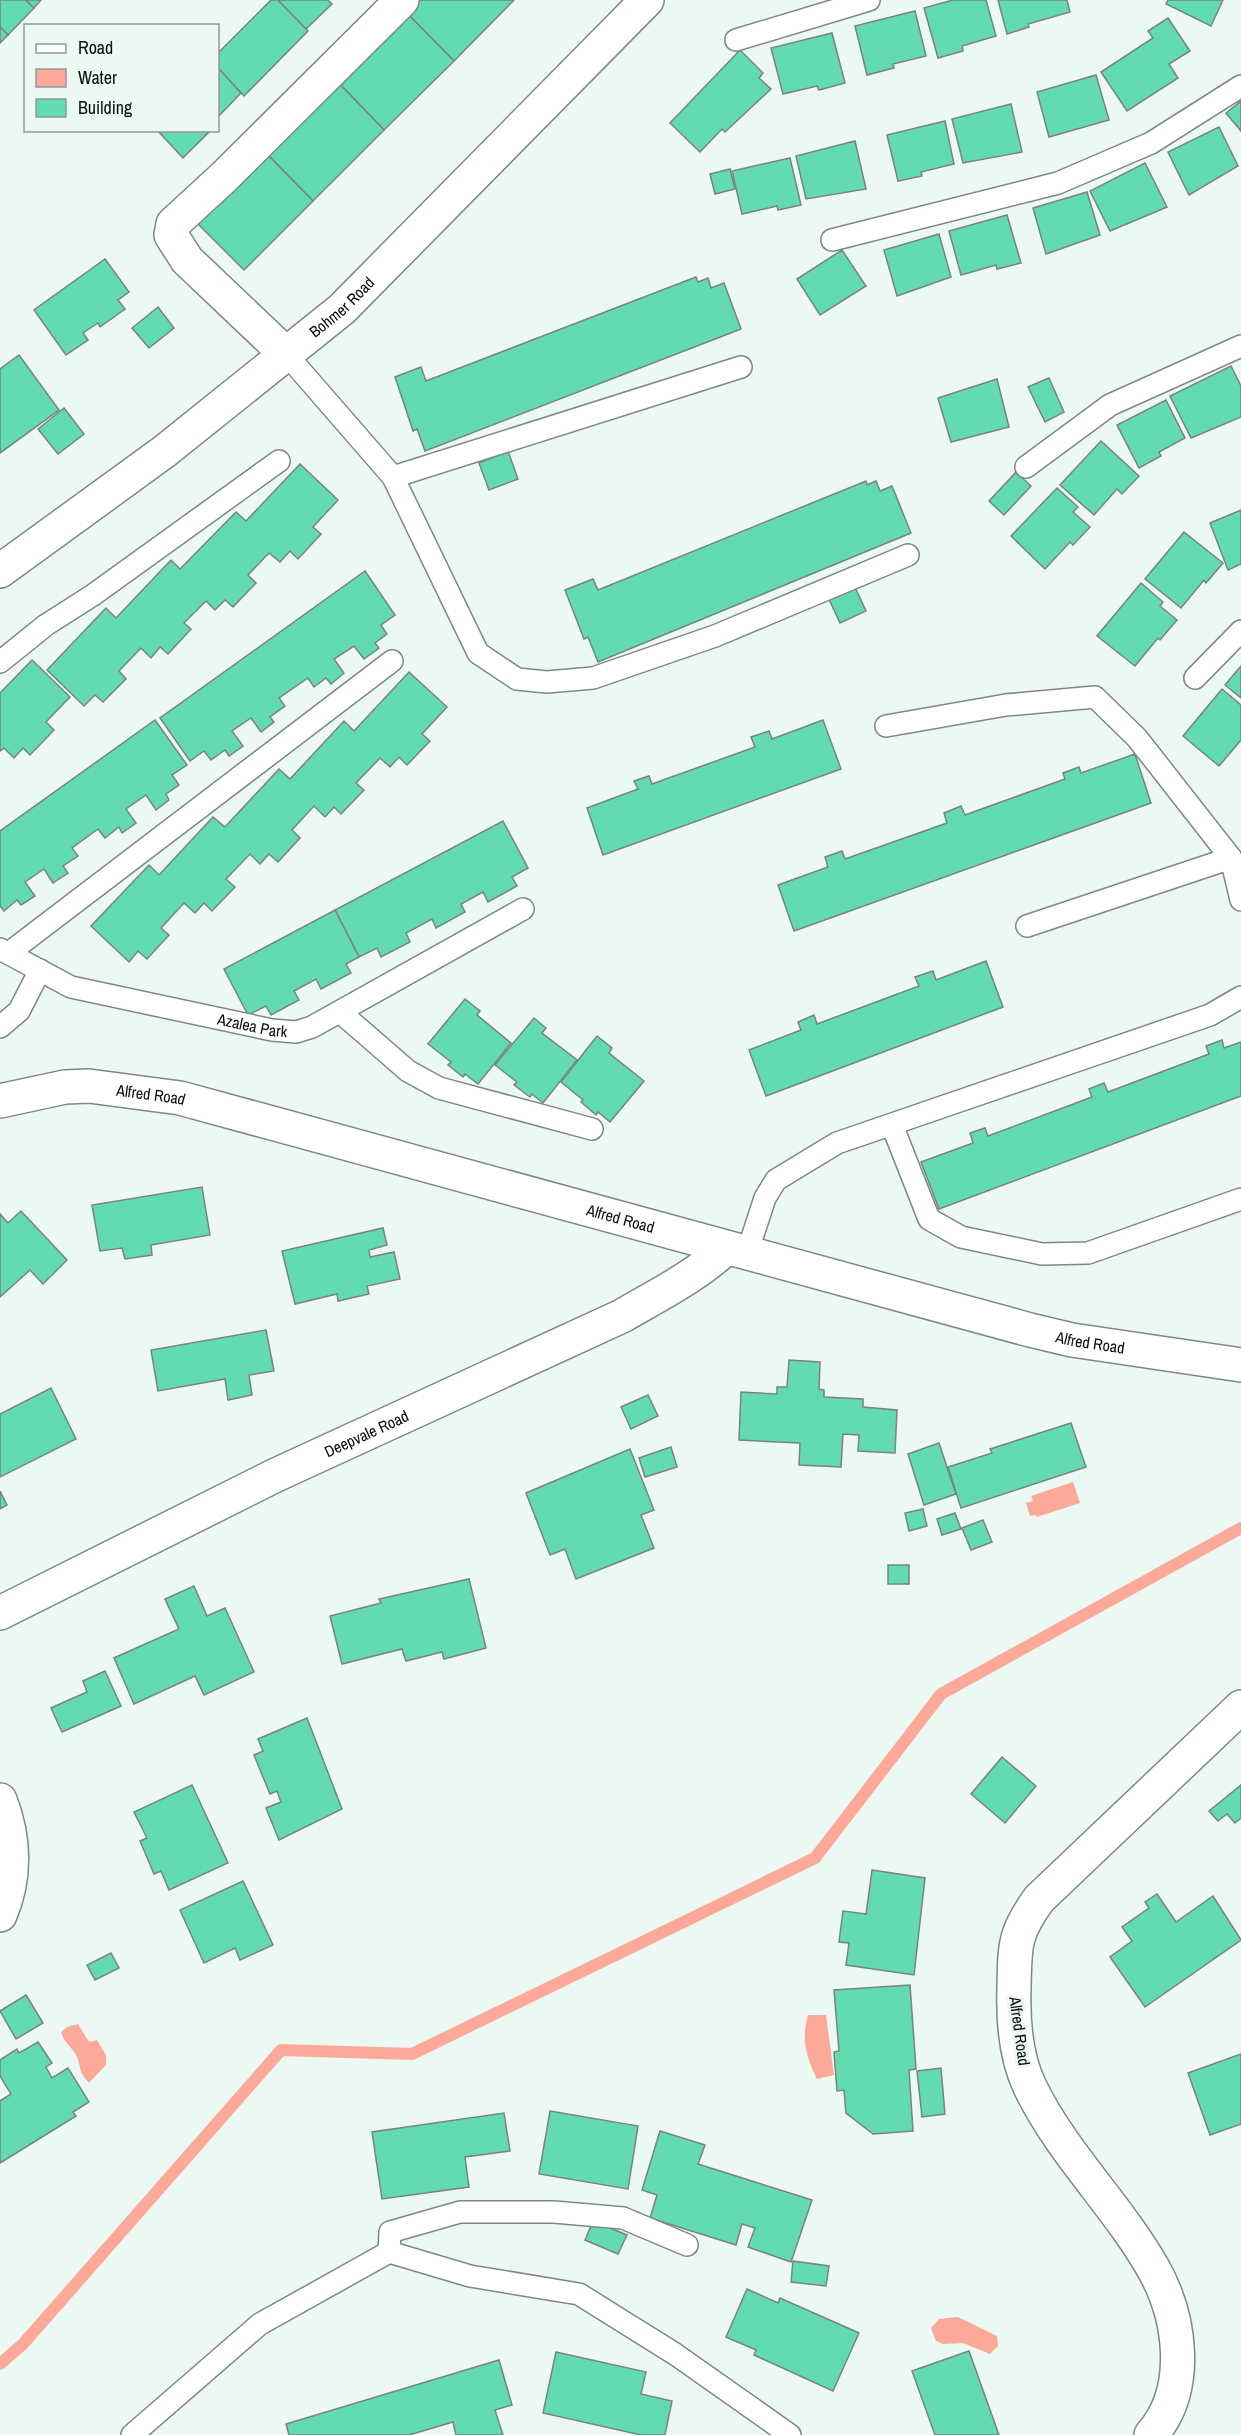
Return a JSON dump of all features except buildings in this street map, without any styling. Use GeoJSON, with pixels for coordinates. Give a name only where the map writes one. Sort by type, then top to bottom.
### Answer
{"type":"FeatureCollection","features":[{"type":"Feature","properties":{"kind":"street"},"geometry":{"type":"LineString","coordinates":[[288,355],[187,260],[171,235],[173,224],[225,177],[402,0]]}},
{"type":"Feature","properties":{"kind":"street","name":"Bohmer Road"},"geometry":{"type":"LineString","coordinates":[[0,571],[165,451],[288,355],[342,309],[647,0]]}},
{"type":"Feature","properties":{"kind":"street","name":"Alfred Road"},"geometry":{"type":"LineString","coordinates":[[0,1101],[65,1087],[88,1086],[180,1098],[1040,1333],[1241,1365]]}},
{"type":"Feature","properties":{"kind":"street","name":"Deepvale Road"},"geometry":{"type":"LineString","coordinates":[[0,1613],[276,1475],[622,1316],[736,1250]]}},
{"type":"Feature","properties":{"kind":"street","name":"Alfred Road"},"geometry":{"type":"LineString","coordinates":[[1151,2435],[1161,2424],[1176,2378],[1179,2345],[1172,2315],[1154,2268],[1049,2120],[1029,2085],[1017,2038],[1014,2001],[1015,1949],[1021,1924],[1040,1899],[1241,1707]]}},
{"type":"Feature","properties":{"kind":"street"},"geometry":{"type":"LineString","coordinates":[[0,1800],[12,1855],[9,1892],[0,1916]]}},
{"type":"Feature","properties":{"kind":"lane"},"geometry":{"type":"LineString","coordinates":[[736,40],[869,0]]}},
{"type":"Feature","properties":{"kind":"lane"},"geometry":{"type":"LineString","coordinates":[[832,240],[1058,183],[1151,143],[1241,86]]}},
{"type":"Feature","properties":{"kind":"lane"},"geometry":{"type":"LineString","coordinates":[[1026,467],[1110,405],[1241,346]]}},
{"type":"Feature","properties":{"kind":"lane"},"geometry":{"type":"LineString","coordinates":[[288,355],[393,477],[478,653],[516,679],[547,682],[593,678],[715,636],[908,555]]}},
{"type":"Feature","properties":{"kind":"lane"},"geometry":{"type":"LineString","coordinates":[[393,477],[741,367]]}},
{"type":"Feature","properties":{"kind":"lane"},"geometry":{"type":"LineString","coordinates":[[0,662],[46,625],[93,595],[279,461]]}},
{"type":"Feature","properties":{"kind":"lane"},"geometry":{"type":"LineString","coordinates":[[1195,678],[1241,631]]}},
{"type":"Feature","properties":{"kind":"lane"},"geometry":{"type":"LineString","coordinates":[[5,950],[392,661]]}},
{"type":"Feature","properties":{"kind":"lane"},"geometry":{"type":"LineString","coordinates":[[886,726],[1006,705],[1095,697],[1137,738],[1230,858],[1241,900]]}},
{"type":"Feature","properties":{"kind":"lane"},"geometry":{"type":"LineString","coordinates":[[1027,926],[1230,858]]}},
{"type":"Feature","properties":{"kind":"lane","name":"Azalea Park"},"geometry":{"type":"LineString","coordinates":[[5,950],[71,987],[272,1030],[296,1032],[340,1012],[523,909]]}},
{"type":"Feature","properties":{"kind":"lane"},"geometry":{"type":"LineString","coordinates":[[0,1027],[19,1011],[40,970]]}},
{"type":"Feature","properties":{"kind":"lane"},"geometry":{"type":"LineString","coordinates":[[736,1250],[776,1180],[837,1143],[1210,1015],[1241,997]]}},
{"type":"Feature","properties":{"kind":"lane"},"geometry":{"type":"LineString","coordinates":[[340,1012],[408,1071],[439,1089],[592,1129]]}},
{"type":"Feature","properties":{"kind":"lane"},"geometry":{"type":"LineString","coordinates":[[892,1125],[929,1219],[943,1229],[972,1240],[1042,1254],[1088,1253],[1241,1199]]}},
{"type":"Feature","properties":{"kind":"lane"},"geometry":{"type":"LineString","coordinates":[[389,2252],[390,2232],[460,2212],[554,2212],[623,2218],[687,2245]]}},
{"type":"Feature","properties":{"kind":"lane"},"geometry":{"type":"LineString","coordinates":[[132,2435],[260,2324],[389,2252],[470,2276],[579,2294],[675,2354],[790,2435]]}},
{"type":"Feature","properties":{"kind":"water"},"geometry":{"type":"Polygon","coordinates":[[[1073,1482],[1080,1503],[1037,1517],[1036,1515],[1030,1516],[1026,1503],[1033,1501],[1031,1496],[1073,1482]]]}},
{"type":"Feature","properties":{"kind":"water"},"geometry":{"type":"Polygon","coordinates":[[[808,2015],[826,2015],[834,2075],[817,2079],[813,2071],[807,2056],[805,2040],[808,2015]]]}},
{"type":"Feature","properties":{"kind":"water"},"geometry":{"type":"Polygon","coordinates":[[[78,2024],[89,2042],[97,2040],[106,2055],[106,2065],[89,2083],[82,2073],[79,2061],[61,2032],[67,2027],[78,2024]]]}},
{"type":"Feature","properties":{"kind":"water"},"geometry":{"type":"Polygon","coordinates":[[[958,2317],[997,2336],[998,2346],[990,2354],[963,2343],[943,2344],[936,2341],[931,2328],[939,2319],[958,2317]]]}},
{"type":"Feature","properties":{"kind":"waterway"},"geometry":{"type":"LineString","coordinates":[[0,2364],[23,2344],[281,2050],[412,2054],[815,1858],[941,1694],[1241,1528]]}}]}
